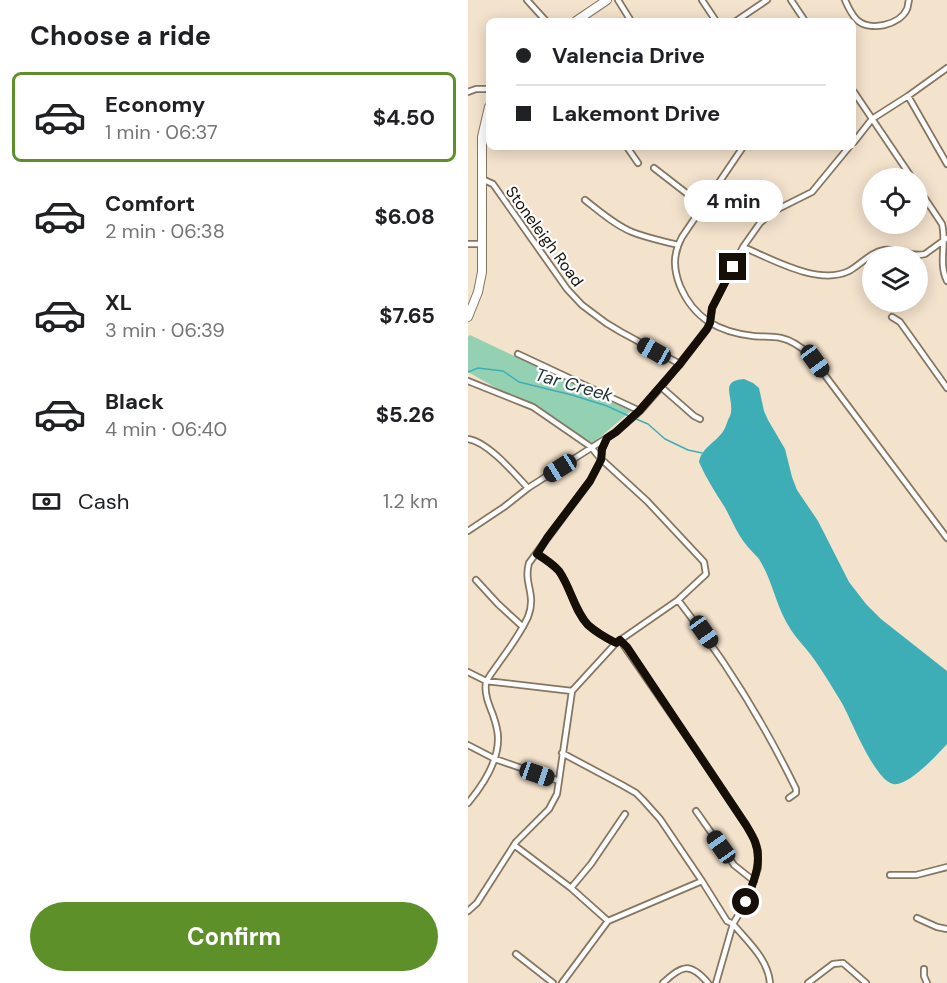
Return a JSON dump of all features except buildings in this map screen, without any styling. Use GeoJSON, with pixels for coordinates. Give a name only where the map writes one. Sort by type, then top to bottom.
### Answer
{"type":"FeatureCollection","features":[{"type":"Feature","properties":{"kind":"main road"},"geometry":{"type":"LineString","coordinates":[[580,18],[605,1]]}},
{"type":"Feature","properties":{"kind":"main road"},"geometry":{"type":"LineString","coordinates":[[468,317],[476,298],[482,273],[482,137],[486,120]]}},
{"type":"Feature","properties":{"kind":"street"},"geometry":{"type":"LineString","coordinates":[[527,0],[543,18]]}},
{"type":"Feature","properties":{"kind":"street"},"geometry":{"type":"LineString","coordinates":[[618,0],[629,18]]}},
{"type":"Feature","properties":{"kind":"street"},"geometry":{"type":"LineString","coordinates":[[702,0],[714,18]]}},
{"type":"Feature","properties":{"kind":"street"},"geometry":{"type":"LineString","coordinates":[[740,18],[767,0]]}},
{"type":"Feature","properties":{"kind":"street"},"geometry":{"type":"LineString","coordinates":[[791,0],[803,18]]}},
{"type":"Feature","properties":{"kind":"street"},"geometry":{"type":"LineString","coordinates":[[845,0],[856,18]]}},
{"type":"Feature","properties":{"kind":"street"},"geometry":{"type":"LineString","coordinates":[[856,18],[868,26],[893,22],[907,10],[909,0]]}},
{"type":"Feature","properties":{"kind":"street"},"geometry":{"type":"LineString","coordinates":[[856,139],[872,119],[947,68]]}},
{"type":"Feature","properties":{"kind":"street"},"geometry":{"type":"LineString","coordinates":[[468,92],[486,89]]}},
{"type":"Feature","properties":{"kind":"street"},"geometry":{"type":"LineString","coordinates":[[856,95],[905,168]]}},
{"type":"Feature","properties":{"kind":"street"},"geometry":{"type":"LineString","coordinates":[[908,96],[947,164]]}},
{"type":"Feature","properties":{"kind":"street"},"geometry":{"type":"LineString","coordinates":[[629,150],[638,163]]}},
{"type":"Feature","properties":{"kind":"street"},"geometry":{"type":"LineString","coordinates":[[741,150],[678,245],[674,262],[682,290],[704,319],[716,327],[752,336],[782,338],[809,354],[947,538]]}},
{"type":"Feature","properties":{"kind":"street"},"geometry":{"type":"LineString","coordinates":[[468,531],[528,488],[616,432],[639,411],[707,329],[712,308],[743,247],[760,223],[768,216],[812,192],[847,150]]}},
{"type":"Feature","properties":{"kind":"street"},"geometry":{"type":"LineString","coordinates":[[654,168],[703,206]]}},
{"type":"Feature","properties":{"kind":"street","name":"Stoneleigh Road"},"geometry":{"type":"LineString","coordinates":[[482,178],[493,184],[557,276],[577,300],[613,327],[680,364]]}},
{"type":"Feature","properties":{"kind":"street"},"geometry":{"type":"LineString","coordinates":[[585,200],[622,227],[678,245]]}},
{"type":"Feature","properties":{"kind":"street"},"geometry":{"type":"LineString","coordinates":[[928,203],[942,224],[946,239],[943,269],[947,281]]}},
{"type":"Feature","properties":{"kind":"street"},"geometry":{"type":"LineString","coordinates":[[743,247],[812,274],[832,275],[849,270],[882,250],[922,255],[946,239]]}},
{"type":"Feature","properties":{"kind":"street"},"geometry":{"type":"LineString","coordinates":[[468,244],[483,244]]}},
{"type":"Feature","properties":{"kind":"street"},"geometry":{"type":"LineString","coordinates":[[892,317],[900,322],[947,388]]}},
{"type":"Feature","properties":{"kind":"street"},"geometry":{"type":"LineString","coordinates":[[518,354],[639,411]]}},
{"type":"Feature","properties":{"kind":"street"},"geometry":{"type":"LineString","coordinates":[[468,381],[533,408],[591,447],[601,460],[647,501],[704,562],[706,574],[678,600],[618,642],[572,691],[557,794],[549,809],[514,845],[477,903],[468,911]]}},
{"type":"Feature","properties":{"kind":"street"},"geometry":{"type":"LineString","coordinates":[[661,387],[700,419]]}},
{"type":"Feature","properties":{"kind":"street"},"geometry":{"type":"LineString","coordinates":[[468,803],[485,779],[495,759],[498,737],[487,698],[486,681],[529,615],[532,601],[527,571],[530,563],[590,481],[601,460],[602,449],[607,438]]}},
{"type":"Feature","properties":{"kind":"street"},"geometry":{"type":"LineString","coordinates":[[468,440],[476,441],[484,446],[528,488]]}},
{"type":"Feature","properties":{"kind":"street"},"geometry":{"type":"LineString","coordinates":[[537,554],[550,562],[558,571],[578,610],[588,624],[602,635],[618,642],[696,750],[755,841],[758,851],[758,868],[746,902],[733,924],[716,983]]}},
{"type":"Feature","properties":{"kind":"street"},"geometry":{"type":"LineString","coordinates":[[476,580],[523,627]]}},
{"type":"Feature","properties":{"kind":"street"},"geometry":{"type":"LineString","coordinates":[[678,600],[726,664],[763,724],[796,789],[796,793],[789,798]]}},
{"type":"Feature","properties":{"kind":"street"},"geometry":{"type":"LineString","coordinates":[[468,672],[486,681],[572,691]]}},
{"type":"Feature","properties":{"kind":"street"},"geometry":{"type":"LineString","coordinates":[[468,745],[495,759],[559,781]]}},
{"type":"Feature","properties":{"kind":"street"},"geometry":{"type":"LineString","coordinates":[[562,753],[636,793],[660,819],[727,921],[733,924],[764,961],[770,983]]}},
{"type":"Feature","properties":{"kind":"street"},"geometry":{"type":"LineString","coordinates":[[696,811],[734,865],[753,880]]}},
{"type":"Feature","properties":{"kind":"street"},"geometry":{"type":"LineString","coordinates":[[571,888],[591,864],[625,814]]}},
{"type":"Feature","properties":{"kind":"street"},"geometry":{"type":"LineString","coordinates":[[514,845],[571,888],[608,921]]}},
{"type":"Feature","properties":{"kind":"street"},"geometry":{"type":"LineString","coordinates":[[890,875],[931,872],[947,867]]}},
{"type":"Feature","properties":{"kind":"street"},"geometry":{"type":"LineString","coordinates":[[562,983],[608,921],[702,881]]}},
{"type":"Feature","properties":{"kind":"street"},"geometry":{"type":"LineString","coordinates":[[917,918],[947,929]]}},
{"type":"Feature","properties":{"kind":"street"},"geometry":{"type":"LineString","coordinates":[[516,954],[553,983]]}},
{"type":"Feature","properties":{"kind":"street"},"geometry":{"type":"LineString","coordinates":[[808,983],[832,964],[843,963],[866,983]]}},
{"type":"Feature","properties":{"kind":"street"},"geometry":{"type":"LineString","coordinates":[[663,983],[674,973],[685,968],[693,969],[708,983]]}},
{"type":"Feature","properties":{"kind":"street"},"geometry":{"type":"LineString","coordinates":[[924,969],[927,983]]}},
{"type":"Feature","properties":{"kind":"green space"},"geometry":{"type":"Polygon","coordinates":[[[470,335],[631,411],[593,443],[468,372],[468,337],[470,335]]]}},
{"type":"Feature","properties":{"kind":"water"},"geometry":{"type":"Polygon","coordinates":[[[744,379],[759,388],[764,411],[785,449],[797,490],[818,521],[849,582],[881,619],[947,671],[947,744],[922,769],[899,784],[886,780],[872,762],[843,705],[815,661],[786,622],[764,567],[741,538],[699,462],[705,450],[719,437],[730,416],[729,387],[731,383],[744,379]]]}},
{"type":"Feature","properties":{"kind":"waterway","name":"Tar Creek"},"geometry":{"type":"LineString","coordinates":[[468,372],[478,368],[503,371],[519,382],[572,395],[607,406],[631,417]]}},
{"type":"Feature","properties":{"kind":"waterway","name":"Tar Creek"},"geometry":{"type":"LineString","coordinates":[[636,419],[648,424],[665,439],[688,450],[702,453]]}},
{"type":"Feature","properties":{"kind":"route"},"geometry":{"type":"LineString","coordinates":[[733,267],[712,308],[707,329],[639,411],[607,438],[602,449],[601,460],[590,481],[537,554],[550,562],[558,571],[578,610],[588,624],[616,643],[620,640],[627,647],[746,825],[758,851],[758,868],[746,902]]}}]}
